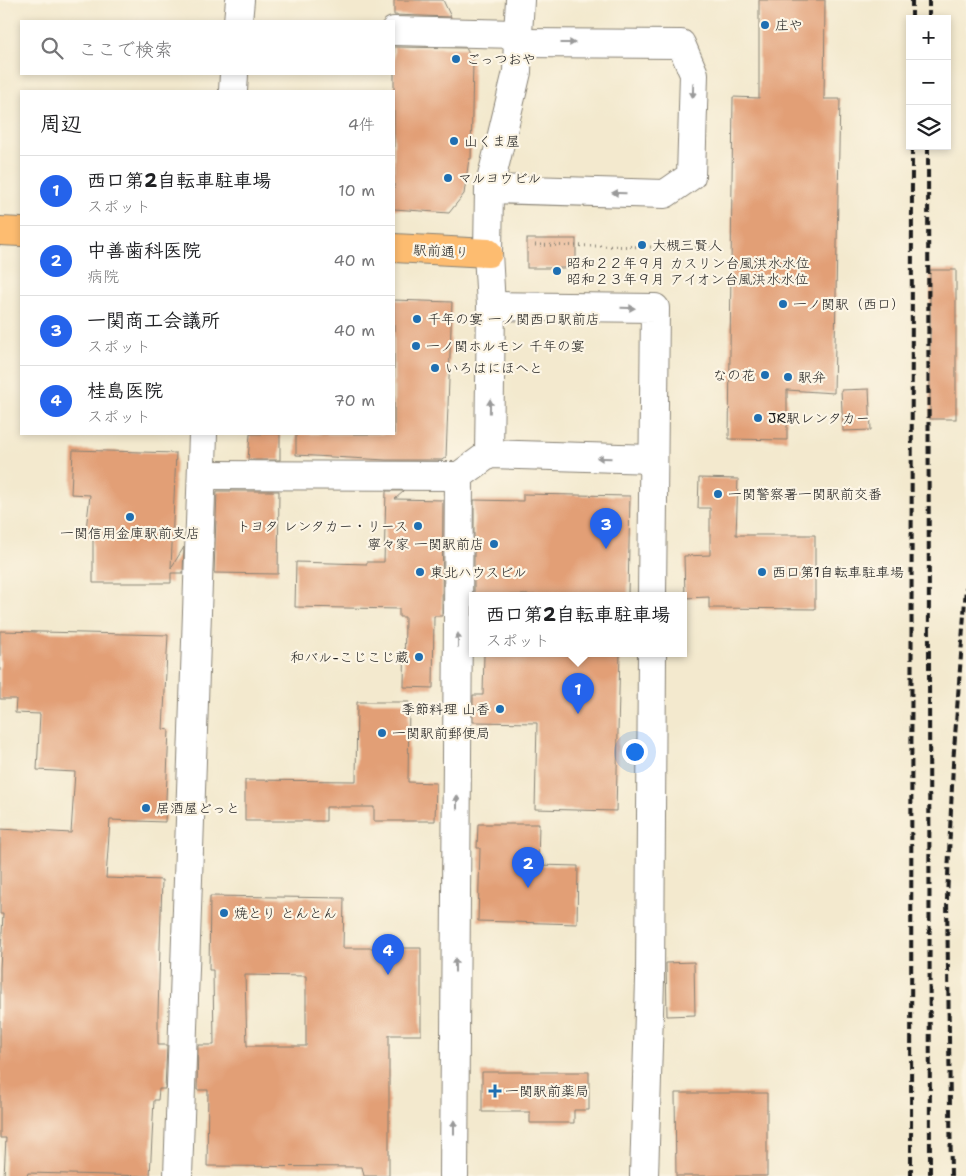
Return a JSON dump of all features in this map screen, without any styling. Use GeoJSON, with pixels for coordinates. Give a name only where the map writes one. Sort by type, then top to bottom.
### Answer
{"type":"FeatureCollection","features":[{"type":"Feature","properties":{"kind":"main road"},"geometry":{"type":"LineString","coordinates":[[0,231],[20,232]]}},
{"type":"Feature","properties":{"kind":"main road","name":"駅前通り"},"geometry":{"type":"LineString","coordinates":[[395,248],[488,253]]}},
{"type":"Feature","properties":{"kind":"street"},"geometry":{"type":"LineString","coordinates":[[238,20],[240,0]]}},
{"type":"Feature","properties":{"kind":"street"},"geometry":{"type":"LineString","coordinates":[[489,454],[491,306],[488,253],[489,189],[517,72],[520,0]]}},
{"type":"Feature","properties":{"kind":"street"},"geometry":{"type":"LineString","coordinates":[[395,31],[681,44],[694,74],[691,176],[665,194],[489,189]]}},
{"type":"Feature","properties":{"kind":"street"},"geometry":{"type":"LineString","coordinates":[[233,90],[234,75]]}},
{"type":"Feature","properties":{"kind":"street"},"geometry":{"type":"LineString","coordinates":[[491,306],[655,308],[652,592]]}},
{"type":"Feature","properties":{"kind":"street"},"geometry":{"type":"LineString","coordinates":[[178,1176],[203,435]]}},
{"type":"Feature","properties":{"kind":"street"},"geometry":{"type":"LineString","coordinates":[[202,475],[459,476],[489,454],[653,459]]}},
{"type":"Feature","properties":{"kind":"street"},"geometry":{"type":"LineString","coordinates":[[454,1176],[459,476]]}},
{"type":"Feature","properties":{"kind":"street"},"geometry":{"type":"LineString","coordinates":[[644,1176],[650,980],[652,657]]}},
{"type":"Feature","properties":{"kind":"path"},"geometry":{"type":"LineString","coordinates":[[535,245],[713,248]]}},
{"type":"Feature","properties":{"kind":"building"},"geometry":{"type":"Polygon","coordinates":[[[394,0],[443,0],[451,17],[394,15],[394,0]]]}},
{"type":"Feature","properties":{"kind":"building","name":"一ノ関駅（西口）"},"geometry":{"type":"Polygon","coordinates":[[[759,0],[825,0],[824,99],[840,99],[834,393],[787,390],[787,440],[729,439],[733,97],[759,98],[759,0]]]}},
{"type":"Feature","properties":{"kind":"building"},"geometry":{"type":"Polygon","coordinates":[[[395,47],[466,48],[473,62],[471,159],[469,159],[464,194],[449,213],[395,209],[395,47]]]}},
{"type":"Feature","properties":{"kind":"building"},"geometry":{"type":"Polygon","coordinates":[[[527,239],[576,239],[576,268],[527,268],[527,239]]]}},
{"type":"Feature","properties":{"kind":"building"},"geometry":{"type":"Polygon","coordinates":[[[930,270],[956,270],[956,419],[930,419],[930,270]]]}},
{"type":"Feature","properties":{"kind":"building"},"geometry":{"type":"Polygon","coordinates":[[[395,300],[452,302],[446,457],[442,460],[386,460],[296,455],[296,435],[395,435],[395,300]]]}},
{"type":"Feature","properties":{"kind":"building"},"geometry":{"type":"Polygon","coordinates":[[[869,389],[871,430],[843,431],[841,390],[869,389]]]}},
{"type":"Feature","properties":{"kind":"building"},"geometry":{"type":"Polygon","coordinates":[[[250,435],[280,435],[280,460],[248,460],[250,435]]]}},
{"type":"Feature","properties":{"kind":"building","name":"一関信用金庫駅前支店"},"geometry":{"type":"Polygon","coordinates":[[[73,450],[176,453],[171,568],[184,547],[183,573],[171,573],[171,583],[93,583],[93,538],[85,538],[90,495],[71,494],[73,450]]]}},
{"type":"Feature","properties":{"kind":"building","name":"西口第1自転車駐車場"},"geometry":{"type":"Polygon","coordinates":[[[699,478],[738,479],[736,535],[815,535],[815,609],[709,608],[709,597],[687,598],[687,592],[685,592],[684,556],[710,555],[710,508],[698,508],[699,478]]]}},
{"type":"Feature","properties":{"kind":"building"},"geometry":{"type":"Polygon","coordinates":[[[217,491],[279,491],[278,574],[214,573],[217,491]]]}},
{"type":"Feature","properties":{"kind":"building"},"geometry":{"type":"Polygon","coordinates":[[[386,491],[404,491],[395,499],[443,500],[442,616],[434,616],[433,688],[404,687],[405,617],[399,617],[399,609],[295,607],[296,562],[367,564],[367,562],[384,562],[386,491]]]}},
{"type":"Feature","properties":{"kind":"building"},"geometry":{"type":"Polygon","coordinates":[[[523,494],[630,496],[628,592],[474,592],[474,500],[523,501],[523,494]]]}},
{"type":"Feature","properties":{"kind":"building"},"geometry":{"type":"Polygon","coordinates":[[[0,631],[168,635],[163,729],[169,730],[165,822],[110,820],[106,878],[162,880],[158,1045],[167,1045],[165,1089],[159,1089],[158,1100],[154,1100],[150,1176],[28,1173],[27,1176],[4,1176],[6,1138],[0,1138],[0,968],[3,914],[0,914],[0,829],[71,833],[75,772],[37,770],[40,714],[15,713],[16,699],[0,699],[0,631]]]}},
{"type":"Feature","properties":{"kind":"building"},"geometry":{"type":"Polygon","coordinates":[[[484,657],[620,657],[616,811],[535,809],[537,723],[473,722],[473,695],[483,695],[484,657]]]}},
{"type":"Feature","properties":{"kind":"building"},"geometry":{"type":"Polygon","coordinates":[[[357,702],[409,702],[408,782],[436,783],[435,821],[374,821],[374,807],[326,807],[326,821],[245,821],[245,780],[356,781],[357,702]]]}},
{"type":"Feature","properties":{"kind":"building"},"geometry":{"type":"Polygon","coordinates":[[[478,824],[539,824],[538,865],[578,866],[577,924],[478,921],[480,848],[477,848],[478,824]]]}},
{"type":"Feature","properties":{"kind":"building"},"geometry":{"type":"Polygon","coordinates":[[[210,896],[344,898],[343,948],[421,948],[421,1035],[389,1035],[389,1176],[364,1176],[362,1167],[207,1166],[208,1090],[197,1090],[198,1045],[214,1045],[213,970],[209,970],[210,896]],[[245,975],[247,1046],[306,1046],[306,976],[245,975]]]}},
{"type":"Feature","properties":{"kind":"building"},"geometry":{"type":"Polygon","coordinates":[[[694,962],[695,1015],[667,1016],[666,963],[694,962]]]}},
{"type":"Feature","properties":{"kind":"building"},"geometry":{"type":"Polygon","coordinates":[[[482,1072],[589,1072],[589,1110],[574,1110],[574,1123],[530,1123],[530,1112],[482,1112],[482,1072]]]}},
{"type":"Feature","properties":{"kind":"building"},"geometry":{"type":"Polygon","coordinates":[[[675,1093],[767,1093],[767,1176],[676,1176],[675,1093]]]}},
{"type":"Feature","properties":{"kind":"railway"},"geometry":{"type":"LineString","coordinates":[[912,0],[912,15]]}},
{"type":"Feature","properties":{"kind":"railway"},"geometry":{"type":"LineString","coordinates":[[929,0],[929,15]]}},
{"type":"Feature","properties":{"kind":"railway"},"geometry":{"type":"LineString","coordinates":[[911,1176],[912,150]]}},
{"type":"Feature","properties":{"kind":"railway"},"geometry":{"type":"LineString","coordinates":[[928,150],[930,1176]]}},
{"type":"Feature","properties":{"kind":"railway"},"geometry":{"type":"LineString","coordinates":[[951,1176],[947,899],[953,764],[966,587]]}},
{"type":"Feature","properties":{"kind":"place","name":"庄や"},"geometry":{"type":"Point","coordinates":[765,25]}},
{"type":"Feature","properties":{"kind":"place","name":"ごっつおや"},"geometry":{"type":"Point","coordinates":[456,59]}},
{"type":"Feature","properties":{"kind":"place","name":"山くま屋"},"geometry":{"type":"Point","coordinates":[454,141]}},
{"type":"Feature","properties":{"kind":"place","name":"マルヨウビル"},"geometry":{"type":"Point","coordinates":[448,178]}},
{"type":"Feature","properties":{"kind":"place","name":"大槻三賢人"},"geometry":{"type":"Point","coordinates":[642,245]}},
{"type":"Feature","properties":{"kind":"place","name":"昭和２２年９月 カスリン台風洪水水位 昭和２３年９月 アイオン台風洪水水位"},"geometry":{"type":"Point","coordinates":[557,271]}},
{"type":"Feature","properties":{"kind":"place","name":"一ノ関駅（西口）"},"geometry":{"type":"Point","coordinates":[783,304]}},
{"type":"Feature","properties":{"kind":"place","name":"千年の宴 一ノ関西口駅前店"},"geometry":{"type":"Point","coordinates":[417,319]}},
{"type":"Feature","properties":{"kind":"place","name":"一ノ関ホルモン 千年の宴"},"geometry":{"type":"Point","coordinates":[416,346]}},
{"type":"Feature","properties":{"kind":"place","name":"いろはにほへと"},"geometry":{"type":"Point","coordinates":[435,368]}},
{"type":"Feature","properties":{"kind":"place","name":"なの花"},"geometry":{"type":"Point","coordinates":[765,375]}},
{"type":"Feature","properties":{"kind":"place","name":"駅弁"},"geometry":{"type":"Point","coordinates":[788,377]}},
{"type":"Feature","properties":{"kind":"place","name":"JR駅レンタカー"},"geometry":{"type":"Point","coordinates":[758,418]}},
{"type":"Feature","properties":{"kind":"place","name":"一関警察署一関駅前交番"},"geometry":{"type":"Point","coordinates":[718,494]}},
{"type":"Feature","properties":{"kind":"place","name":"一関信用金庫駅前支店"},"geometry":{"type":"Point","coordinates":[130,517]}},
{"type":"Feature","properties":{"kind":"place","name":"トヨタ レンタカー・リース"},"geometry":{"type":"Point","coordinates":[418,526]}},
{"type":"Feature","properties":{"kind":"place","name":"寧々家 一関駅前店"},"geometry":{"type":"Point","coordinates":[494,544]}},
{"type":"Feature","properties":{"kind":"place","name":"一関商工会議所"},"geometry":{"type":"Point","coordinates":[606,549]}},
{"type":"Feature","properties":{"kind":"place","name":"東北ハウスビル"},"geometry":{"type":"Point","coordinates":[420,572]}},
{"type":"Feature","properties":{"kind":"place","name":"西口第1自転車駐車場"},"geometry":{"type":"Point","coordinates":[762,572]}},
{"type":"Feature","properties":{"kind":"place","name":"和バル-こじこじ蔵"},"geometry":{"type":"Point","coordinates":[419,657]}},
{"type":"Feature","properties":{"kind":"place","name":"季節料理 山香"},"geometry":{"type":"Point","coordinates":[500,709]}},
{"type":"Feature","properties":{"kind":"place","name":"西口第2自転車駐車場"},"geometry":{"type":"Point","coordinates":[578,714]}},
{"type":"Feature","properties":{"kind":"place","name":"一関駅前郵便局"},"geometry":{"type":"Point","coordinates":[382,733]}},
{"type":"Feature","properties":{"kind":"place","name":"居酒屋どっと"},"geometry":{"type":"Point","coordinates":[146,808]}},
{"type":"Feature","properties":{"kind":"place","name":"中善歯科医院"},"geometry":{"type":"Point","coordinates":[528,888]}},
{"type":"Feature","properties":{"kind":"place","name":"焼とり とんとん"},"geometry":{"type":"Point","coordinates":[224,913]}},
{"type":"Feature","properties":{"kind":"place","name":"桂島医院"},"geometry":{"type":"Point","coordinates":[388,975]}},
{"type":"Feature","properties":{"kind":"place","name":"一関駅前薬局"},"geometry":{"type":"Point","coordinates":[495,1091]}}]}
